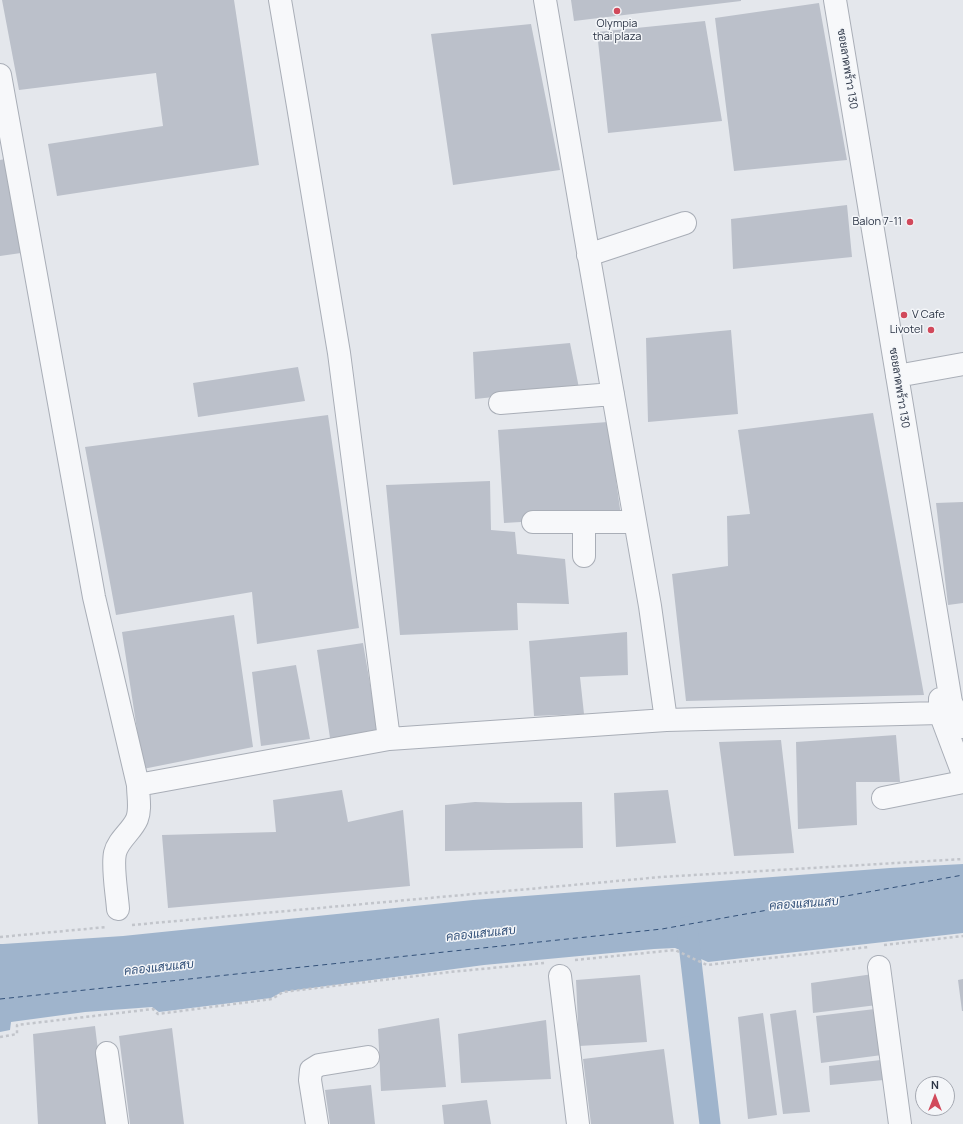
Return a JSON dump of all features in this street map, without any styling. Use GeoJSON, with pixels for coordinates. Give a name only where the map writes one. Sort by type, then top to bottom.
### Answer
{"type":"FeatureCollection","features":[{"type":"Feature","properties":{"kind":"street"},"geometry":{"type":"LineString","coordinates":[[280,0],[338,353],[390,740]]}},
{"type":"Feature","properties":{"kind":"street"},"geometry":{"type":"LineString","coordinates":[[545,0],[650,606],[666,720]]}},
{"type":"Feature","properties":{"kind":"street","name":"ซอยลาดพร้าว 130"},"geometry":{"type":"LineString","coordinates":[[835,0],[940,637]]}},
{"type":"Feature","properties":{"kind":"street"},"geometry":{"type":"LineString","coordinates":[[0,75],[94,597],[138,785],[139,808],[137,819],[118,846],[115,853],[114,863],[120,920]]}},
{"type":"Feature","properties":{"kind":"street"},"geometry":{"type":"LineString","coordinates":[[588,255],[685,224]]}},
{"type":"Feature","properties":{"kind":"street"},"geometry":{"type":"LineString","coordinates":[[897,376],[963,364]]}},
{"type":"Feature","properties":{"kind":"street"},"geometry":{"type":"LineString","coordinates":[[500,403],[613,394]]}},
{"type":"Feature","properties":{"kind":"street"},"geometry":{"type":"LineString","coordinates":[[532,522],[635,522]]}},
{"type":"Feature","properties":{"kind":"street"},"geometry":{"type":"LineString","coordinates":[[584,522],[584,556]]}},
{"type":"Feature","properties":{"kind":"street"},"geometry":{"type":"LineString","coordinates":[[940,637],[963,774]]}},
{"type":"Feature","properties":{"kind":"street"},"geometry":{"type":"LineString","coordinates":[[940,637],[951,703],[963,727]]}},
{"type":"Feature","properties":{"kind":"street"},"geometry":{"type":"LineString","coordinates":[[138,785],[390,740],[666,720],[951,703]]}},
{"type":"Feature","properties":{"kind":"street"},"geometry":{"type":"LineString","coordinates":[[883,798],[963,782]]}},
{"type":"Feature","properties":{"kind":"street"},"geometry":{"type":"LineString","coordinates":[[878,953],[900,1124]]}},
{"type":"Feature","properties":{"kind":"street"},"geometry":{"type":"LineString","coordinates":[[561,966],[578,1124]]}},
{"type":"Feature","properties":{"kind":"street"},"geometry":{"type":"LineString","coordinates":[[107,1053],[117,1124]]}},
{"type":"Feature","properties":{"kind":"street"},"geometry":{"type":"LineString","coordinates":[[317,1124],[310,1080],[311,1070],[319,1065],[368,1057]]}},
{"type":"Feature","properties":{"kind":"path"},"geometry":{"type":"LineString","coordinates":[[1,937],[120,920],[661,877],[963,859]]}},
{"type":"Feature","properties":{"kind":"path"},"geometry":{"type":"LineString","coordinates":[[0,1037],[17,1034],[17,1025],[153,1010],[158,1014],[272,1000],[283,992],[450,972],[561,966],[675,950],[707,965],[878,953],[963,936]]}},
{"type":"Feature","properties":{"kind":"water","name":"คลองแสนแสบ"},"geometry":{"type":"Polygon","coordinates":[[[963,864],[963,933],[708,962],[675,948],[484,965],[282,992],[271,998],[159,1012],[152,1007],[85,1012],[11,1022],[10,1030],[0,1032],[0,944],[123,936],[473,900],[890,868],[963,864]]]}},
{"type":"Feature","properties":{"kind":"building"},"geometry":{"type":"Polygon","coordinates":[[[2,0],[234,0],[259,165],[57,196],[48,144],[163,126],[156,73],[19,90],[2,0]]]}},
{"type":"Feature","properties":{"kind":"building","name":"Olympia thai plaza"},"geometry":{"type":"Polygon","coordinates":[[[571,0],[741,0],[741,1],[574,21],[571,0]]]}},
{"type":"Feature","properties":{"kind":"building"},"geometry":{"type":"Polygon","coordinates":[[[819,3],[847,160],[734,171],[715,18],[819,3]]]}},
{"type":"Feature","properties":{"kind":"building"},"geometry":{"type":"Polygon","coordinates":[[[705,21],[722,121],[608,133],[597,32],[705,21]]]}},
{"type":"Feature","properties":{"kind":"building"},"geometry":{"type":"Polygon","coordinates":[[[531,24],[560,170],[453,185],[431,34],[531,24]]]}},
{"type":"Feature","properties":{"kind":"building"},"geometry":{"type":"Polygon","coordinates":[[[5,159],[21,253],[0,256],[0,160],[5,159]]]}},
{"type":"Feature","properties":{"kind":"building"},"geometry":{"type":"Polygon","coordinates":[[[847,205],[852,257],[733,269],[731,219],[847,205]]]}},
{"type":"Feature","properties":{"kind":"building"},"geometry":{"type":"Polygon","coordinates":[[[731,330],[738,414],[648,422],[646,338],[731,330]]]}},
{"type":"Feature","properties":{"kind":"building"},"geometry":{"type":"Polygon","coordinates":[[[570,343],[579,388],[475,399],[473,352],[570,343]]]}},
{"type":"Feature","properties":{"kind":"building"},"geometry":{"type":"Polygon","coordinates":[[[298,367],[305,401],[198,417],[193,383],[298,367]]]}},
{"type":"Feature","properties":{"kind":"building"},"geometry":{"type":"Polygon","coordinates":[[[873,413],[924,695],[686,701],[672,574],[728,566],[727,516],[750,514],[738,430],[873,413]]]}},
{"type":"Feature","properties":{"kind":"building"},"geometry":{"type":"Polygon","coordinates":[[[328,415],[359,628],[257,644],[252,592],[116,615],[85,447],[328,415]]]}},
{"type":"Feature","properties":{"kind":"building"},"geometry":{"type":"Polygon","coordinates":[[[608,422],[621,516],[504,523],[498,430],[608,422]]]}},
{"type":"Feature","properties":{"kind":"building"},"geometry":{"type":"Polygon","coordinates":[[[490,481],[491,530],[515,532],[517,554],[565,559],[569,604],[517,603],[518,630],[400,635],[386,485],[490,481]]]}},
{"type":"Feature","properties":{"kind":"building"},"geometry":{"type":"Polygon","coordinates":[[[963,502],[963,603],[948,605],[936,503],[963,502]]]}},
{"type":"Feature","properties":{"kind":"building"},"geometry":{"type":"Polygon","coordinates":[[[234,615],[253,747],[143,769],[122,632],[234,615]]]}},
{"type":"Feature","properties":{"kind":"building"},"geometry":{"type":"Polygon","coordinates":[[[627,632],[628,675],[580,677],[584,714],[534,716],[529,641],[627,632]]]}},
{"type":"Feature","properties":{"kind":"building"},"geometry":{"type":"Polygon","coordinates":[[[363,643],[378,731],[330,738],[317,650],[363,643]]]}},
{"type":"Feature","properties":{"kind":"building"},"geometry":{"type":"Polygon","coordinates":[[[296,665],[310,739],[261,746],[252,672],[296,665]]]}},
{"type":"Feature","properties":{"kind":"building"},"geometry":{"type":"Polygon","coordinates":[[[896,735],[900,782],[856,782],[857,825],[798,829],[796,742],[896,735]]]}},
{"type":"Feature","properties":{"kind":"building"},"geometry":{"type":"Polygon","coordinates":[[[781,740],[794,853],[734,856],[719,742],[781,740]]]}},
{"type":"Feature","properties":{"kind":"building"},"geometry":{"type":"Polygon","coordinates":[[[342,790],[348,822],[403,810],[410,886],[168,908],[162,835],[276,832],[273,800],[342,790]]]}},
{"type":"Feature","properties":{"kind":"building"},"geometry":{"type":"Polygon","coordinates":[[[668,790],[676,843],[616,847],[614,793],[668,790]]]}},
{"type":"Feature","properties":{"kind":"building"},"geometry":{"type":"Polygon","coordinates":[[[475,802],[582,802],[583,848],[445,851],[445,805],[475,802]]]}},
{"type":"Feature","properties":{"kind":"building"},"geometry":{"type":"Polygon","coordinates":[[[873,974],[877,1005],[813,1013],[811,983],[873,974]]]}},
{"type":"Feature","properties":{"kind":"building"},"geometry":{"type":"Polygon","coordinates":[[[640,975],[647,1042],[579,1046],[576,980],[640,975]]]}},
{"type":"Feature","properties":{"kind":"building"},"geometry":{"type":"Polygon","coordinates":[[[963,979],[963,1011],[962,1011],[958,980],[963,979]]]}},
{"type":"Feature","properties":{"kind":"building"},"geometry":{"type":"Polygon","coordinates":[[[875,1009],[882,1055],[821,1063],[816,1016],[875,1009]]]}},
{"type":"Feature","properties":{"kind":"building"},"geometry":{"type":"Polygon","coordinates":[[[796,1010],[810,1112],[783,1114],[770,1014],[796,1010]]]}},
{"type":"Feature","properties":{"kind":"building"},"geometry":{"type":"Polygon","coordinates":[[[763,1013],[777,1115],[748,1119],[738,1017],[763,1013]]]}},
{"type":"Feature","properties":{"kind":"building"},"geometry":{"type":"Polygon","coordinates":[[[439,1018],[446,1087],[381,1091],[378,1029],[439,1018]]]}},
{"type":"Feature","properties":{"kind":"building"},"geometry":{"type":"Polygon","coordinates":[[[546,1020],[551,1079],[461,1083],[458,1034],[546,1020]]]}},
{"type":"Feature","properties":{"kind":"building"},"geometry":{"type":"Polygon","coordinates":[[[95,1026],[107,1124],[38,1124],[33,1034],[95,1026]]]}},
{"type":"Feature","properties":{"kind":"building"},"geometry":{"type":"Polygon","coordinates":[[[172,1028],[184,1124],[130,1124],[119,1036],[172,1028]]]}},
{"type":"Feature","properties":{"kind":"building"},"geometry":{"type":"Polygon","coordinates":[[[664,1049],[674,1124],[591,1124],[583,1059],[664,1049]]]}},
{"type":"Feature","properties":{"kind":"building"},"geometry":{"type":"Polygon","coordinates":[[[881,1060],[884,1080],[830,1085],[829,1066],[881,1060]]]}},
{"type":"Feature","properties":{"kind":"building"},"geometry":{"type":"Polygon","coordinates":[[[371,1085],[375,1124],[330,1124],[325,1090],[371,1085]]]}},
{"type":"Feature","properties":{"kind":"building"},"geometry":{"type":"Polygon","coordinates":[[[487,1100],[491,1124],[444,1124],[442,1105],[487,1100]]]}},
{"type":"Feature","properties":{"kind":"waterway"},"geometry":{"type":"LineString","coordinates":[[687,927],[710,1124]]}},
{"type":"Feature","properties":{"kind":"ferry route"},"geometry":{"type":"LineString","coordinates":[[0,999],[662,929],[963,875]]}},
{"type":"Feature","properties":{"kind":"place","name":"Olympia thai plaza"},"geometry":{"type":"Point","coordinates":[617,11]}},
{"type":"Feature","properties":{"kind":"place","name":"Balon 7-11"},"geometry":{"type":"Point","coordinates":[910,222]}},
{"type":"Feature","properties":{"kind":"place","name":"V Cafe"},"geometry":{"type":"Point","coordinates":[904,315]}},
{"type":"Feature","properties":{"kind":"place","name":"Livotel"},"geometry":{"type":"Point","coordinates":[931,330]}}]}
